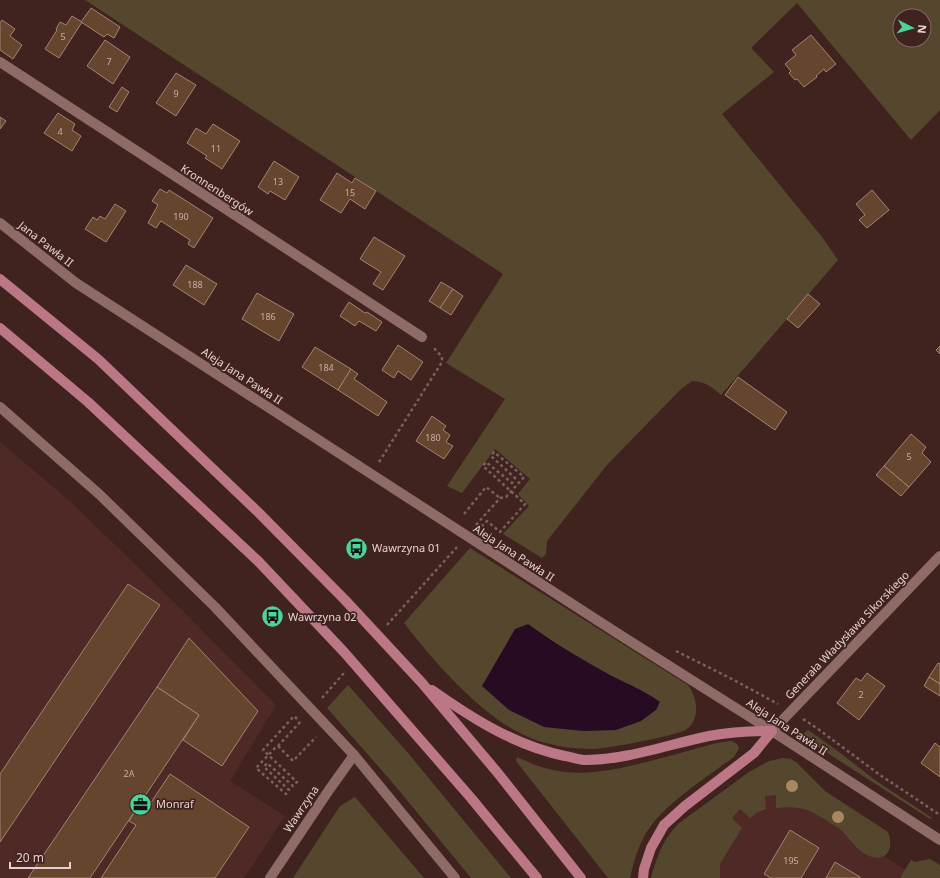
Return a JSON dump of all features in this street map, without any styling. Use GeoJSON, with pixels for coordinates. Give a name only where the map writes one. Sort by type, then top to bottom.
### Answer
{"type":"FeatureCollection","features":[{"type":"Feature","properties":{"kind":"main road"},"geometry":{"type":"LineString","coordinates":[[0,278],[98,359],[259,513],[345,600],[422,682],[502,778],[581,878]]}},
{"type":"Feature","properties":{"kind":"main road"},"geometry":{"type":"LineString","coordinates":[[0,328],[88,402],[263,566],[344,652],[471,798],[536,878]]}},
{"type":"Feature","properties":{"kind":"main road"},"geometry":{"type":"LineString","coordinates":[[422,682],[458,708],[497,732],[545,752],[585,760],[613,758],[710,736],[742,731],[772,731]]}},
{"type":"Feature","properties":{"kind":"main road"},"geometry":{"type":"LineString","coordinates":[[643,878],[644,869],[652,848],[664,825],[685,806],[754,754],[772,731]]}},
{"type":"Feature","properties":{"kind":"street","name":"Kronnenbergów"},"geometry":{"type":"LineString","coordinates":[[0,62],[422,337]]}},
{"type":"Feature","properties":{"kind":"street","name":"Jana Pawła II"},"geometry":{"type":"LineString","coordinates":[[0,223],[76,284]]}},
{"type":"Feature","properties":{"kind":"street","name":"Aleja Jana Pawła II"},"geometry":{"type":"LineString","coordinates":[[76,284],[940,840]]}},
{"type":"Feature","properties":{"kind":"street"},"geometry":{"type":"LineString","coordinates":[[0,407],[99,494],[215,607],[354,755],[455,878]]}},
{"type":"Feature","properties":{"kind":"street","name":"Generała Władysława Sikorskiego"},"geometry":{"type":"LineString","coordinates":[[772,731],[940,556]]}},
{"type":"Feature","properties":{"kind":"street","name":"Wawrzyna"},"geometry":{"type":"LineString","coordinates":[[270,878],[354,755]]}},
{"type":"Feature","properties":{"kind":"path"},"geometry":{"type":"LineString","coordinates":[[372,475],[442,362],[442,357],[440,354],[422,337]]}},
{"type":"Feature","properties":{"kind":"path"},"geometry":{"type":"LineString","coordinates":[[464,514],[486,487],[500,498],[506,497],[524,477],[494,452],[491,456],[515,478],[512,483],[486,462],[483,466],[525,504],[500,532],[487,521],[482,526]]}},
{"type":"Feature","properties":{"kind":"path"},"geometry":{"type":"LineString","coordinates":[[314,712],[303,724],[294,716],[263,750],[297,782],[294,786],[268,763],[264,768],[289,790],[286,794],[256,768],[275,748],[278,746],[293,761],[318,735]]}},
{"type":"Feature","properties":{"kind":"path"},"geometry":{"type":"LineString","coordinates":[[800,717],[880,775],[940,815]]}},
{"type":"Feature","properties":{"kind":"shaded area"},"geometry":{"type":"Polygon","coordinates":[[[85,0],[940,0],[940,110],[911,140],[797,3],[751,48],[774,72],[722,114],[822,237],[838,260],[721,395],[708,385],[701,382],[692,381],[681,389],[607,465],[547,541],[546,554],[542,558],[503,534],[529,506],[518,494],[530,479],[495,449],[462,493],[447,486],[505,399],[446,363],[503,274],[85,0]]]}},
{"type":"Feature","properties":{"kind":"shaded area"},"geometry":{"type":"Polygon","coordinates":[[[0,442],[71,502],[179,607],[276,705],[230,781],[285,816],[244,878],[0,878],[0,442]]]}},
{"type":"Feature","properties":{"kind":"shaded area"},"geometry":{"type":"Polygon","coordinates":[[[470,548],[688,685],[694,696],[696,713],[687,729],[671,735],[597,749],[564,747],[545,743],[520,733],[501,722],[482,708],[447,674],[404,623],[470,548]]]}},
{"type":"Feature","properties":{"kind":"shaded area"},"geometry":{"type":"Polygon","coordinates":[[[528,624],[580,658],[660,702],[656,710],[641,721],[616,730],[583,731],[544,727],[509,710],[482,686],[515,629],[528,624]]]}},
{"type":"Feature","properties":{"kind":"shaded area"},"geometry":{"type":"Polygon","coordinates":[[[348,685],[408,753],[511,878],[471,878],[392,782],[327,708],[348,685]]]}},
{"type":"Feature","properties":{"kind":"shaded area"},"geometry":{"type":"Polygon","coordinates":[[[808,730],[875,780],[932,818],[930,819],[801,736],[808,730]]]}},
{"type":"Feature","properties":{"kind":"shaded area"},"geometry":{"type":"Polygon","coordinates":[[[732,741],[737,744],[739,748],[734,757],[667,808],[650,827],[640,845],[630,878],[608,878],[516,761],[517,757],[537,766],[573,773],[605,771],[714,744],[732,741]]]}},
{"type":"Feature","properties":{"kind":"shaded area"},"geometry":{"type":"Polygon","coordinates":[[[783,758],[791,759],[796,762],[825,791],[888,832],[890,838],[890,848],[888,852],[881,857],[876,858],[869,856],[857,848],[840,829],[819,816],[808,810],[791,807],[776,808],[776,795],[765,796],[766,809],[756,813],[750,818],[740,809],[732,818],[742,828],[720,864],[720,878],[651,878],[661,850],[672,830],[678,824],[749,772],[769,761],[783,758]]]}},
{"type":"Feature","properties":{"kind":"shaded area"},"geometry":{"type":"Polygon","coordinates":[[[768,781],[918,878],[686,878],[707,835],[768,781]]]}},
{"type":"Feature","properties":{"kind":"shaded area"},"geometry":{"type":"Polygon","coordinates":[[[355,797],[424,878],[293,878],[340,806],[355,797]]]}},
{"type":"Feature","properties":{"kind":"shaded area"},"geometry":{"type":"Polygon","coordinates":[[[930,859],[940,865],[940,878],[900,878],[911,860],[915,862],[930,859]]]}},
{"type":"Feature","properties":{"kind":"building"},"geometry":{"type":"Polygon","coordinates":[[[91,8],[120,27],[114,38],[107,34],[104,37],[81,22],[91,8]]]}},
{"type":"Feature","properties":{"kind":"building"},"geometry":{"type":"Polygon","coordinates":[[[72,16],[82,22],[59,58],[45,49],[57,30],[56,29],[60,22],[66,25],[72,16]]]}},
{"type":"Feature","properties":{"kind":"building"},"geometry":{"type":"Polygon","coordinates":[[[2,20],[15,29],[10,36],[22,45],[13,59],[0,50],[0,23],[2,20]]]}},
{"type":"Feature","properties":{"kind":"building"},"geometry":{"type":"Polygon","coordinates":[[[811,35],[836,64],[826,72],[824,69],[816,76],[817,77],[804,87],[789,73],[791,71],[785,64],[796,55],[792,50],[811,35]]]}},
{"type":"Feature","properties":{"kind":"building"},"geometry":{"type":"Polygon","coordinates":[[[105,40],[130,57],[113,84],[87,66],[105,40]]]}},
{"type":"Feature","properties":{"kind":"building"},"geometry":{"type":"Polygon","coordinates":[[[176,73],[196,85],[176,116],[156,103],[176,73]]]}},
{"type":"Feature","properties":{"kind":"building"},"geometry":{"type":"Polygon","coordinates":[[[122,87],[129,92],[117,112],[109,107],[122,87]]]}},
{"type":"Feature","properties":{"kind":"building"},"geometry":{"type":"Polygon","coordinates":[[[58,113],[75,124],[72,130],[81,136],[72,151],[44,133],[58,113]]]}},
{"type":"Feature","properties":{"kind":"building"},"geometry":{"type":"Polygon","coordinates":[[[0,117],[6,121],[0,129],[0,117]]]}},
{"type":"Feature","properties":{"kind":"building"},"geometry":{"type":"Polygon","coordinates":[[[213,124],[240,141],[222,169],[205,158],[207,156],[187,143],[196,128],[206,134],[213,124]]]}},
{"type":"Feature","properties":{"kind":"building"},"geometry":{"type":"Polygon","coordinates":[[[274,161],[299,177],[285,200],[270,191],[268,194],[258,187],[274,161]]]}},
{"type":"Feature","properties":{"kind":"building"},"geometry":{"type":"Polygon","coordinates":[[[337,173],[352,183],[355,178],[376,191],[365,209],[350,199],[341,213],[320,200],[337,173]]]}},
{"type":"Feature","properties":{"kind":"building"},"geometry":{"type":"Polygon","coordinates":[[[160,189],[167,193],[169,190],[213,218],[194,248],[188,244],[190,240],[161,221],[156,228],[148,223],[158,205],[152,201],[160,189]]]}},
{"type":"Feature","properties":{"kind":"building"},"geometry":{"type":"Polygon","coordinates":[[[872,190],[889,210],[867,228],[859,220],[865,215],[856,204],[872,190]]]}},
{"type":"Feature","properties":{"kind":"building"},"geometry":{"type":"Polygon","coordinates":[[[115,204],[126,211],[106,242],[85,229],[93,217],[97,220],[100,216],[105,219],[115,204]]]}},
{"type":"Feature","properties":{"kind":"building"},"geometry":{"type":"Polygon","coordinates":[[[374,237],[405,256],[383,290],[373,284],[381,272],[360,259],[374,237]]]}},
{"type":"Feature","properties":{"kind":"building"},"geometry":{"type":"Polygon","coordinates":[[[186,265],[217,284],[204,305],[173,285],[186,265]]]}},
{"type":"Feature","properties":{"kind":"building"},"geometry":{"type":"Polygon","coordinates":[[[441,282],[453,289],[440,308],[429,301],[441,282]]]}},
{"type":"Feature","properties":{"kind":"building"},"geometry":{"type":"Polygon","coordinates":[[[453,289],[463,296],[451,315],[440,308],[453,289]]]}},
{"type":"Feature","properties":{"kind":"building"},"geometry":{"type":"Polygon","coordinates":[[[257,293],[294,314],[279,341],[242,319],[257,293]]]}},
{"type":"Feature","properties":{"kind":"building"},"geometry":{"type":"Polygon","coordinates":[[[808,294],[820,304],[798,328],[787,319],[808,294]]]}},
{"type":"Feature","properties":{"kind":"building"},"geometry":{"type":"Polygon","coordinates":[[[349,302],[382,322],[376,331],[359,321],[355,326],[340,316],[349,302]]]}},
{"type":"Feature","properties":{"kind":"building"},"geometry":{"type":"Polygon","coordinates":[[[398,345],[423,362],[411,380],[398,371],[394,378],[382,370],[398,345]]]}},
{"type":"Feature","properties":{"kind":"building"},"geometry":{"type":"Polygon","coordinates":[[[940,346],[940,354],[936,350],[940,346]]]}},
{"type":"Feature","properties":{"kind":"building"},"geometry":{"type":"Polygon","coordinates":[[[315,347],[351,369],[338,390],[302,367],[315,347]]]}},
{"type":"Feature","properties":{"kind":"building"},"geometry":{"type":"Polygon","coordinates":[[[351,369],[358,374],[354,379],[387,402],[378,416],[338,390],[351,369]]]}},
{"type":"Feature","properties":{"kind":"building"},"geometry":{"type":"Polygon","coordinates":[[[738,377],[787,412],[775,430],[725,395],[738,377]]]}},
{"type":"Feature","properties":{"kind":"building"},"geometry":{"type":"Polygon","coordinates":[[[432,416],[446,426],[443,430],[450,435],[446,442],[453,446],[444,459],[416,441],[432,416]]]}},
{"type":"Feature","properties":{"kind":"building"},"geometry":{"type":"Polygon","coordinates":[[[911,434],[926,447],[922,453],[931,462],[909,487],[884,466],[911,434]]]}},
{"type":"Feature","properties":{"kind":"building"},"geometry":{"type":"Polygon","coordinates":[[[884,466],[909,487],[901,496],[876,475],[884,466]]]}},
{"type":"Feature","properties":{"kind":"building"},"geometry":{"type":"Polygon","coordinates":[[[128,584],[160,605],[0,842],[0,774],[128,584]]]}},
{"type":"Feature","properties":{"kind":"building"},"geometry":{"type":"Polygon","coordinates":[[[189,638],[258,711],[222,766],[183,740],[199,715],[157,687],[189,638]]]}},
{"type":"Feature","properties":{"kind":"building"},"geometry":{"type":"Polygon","coordinates":[[[938,663],[940,664],[940,684],[929,677],[938,663]]]}},
{"type":"Feature","properties":{"kind":"building"},"geometry":{"type":"Polygon","coordinates":[[[867,673],[885,686],[859,720],[837,703],[856,678],[861,681],[867,673]]]}},
{"type":"Feature","properties":{"kind":"building"},"geometry":{"type":"Polygon","coordinates":[[[929,677],[940,684],[940,696],[924,686],[929,677]]]}},
{"type":"Feature","properties":{"kind":"building"},"geometry":{"type":"Polygon","coordinates":[[[157,687],[199,715],[90,878],[28,878],[157,687]]]}},
{"type":"Feature","properties":{"kind":"building"},"geometry":{"type":"Polygon","coordinates":[[[935,743],[940,747],[940,777],[921,763],[935,743]]]}},
{"type":"Feature","properties":{"kind":"building"},"geometry":{"type":"Polygon","coordinates":[[[170,774],[249,827],[215,878],[101,878],[136,825],[129,821],[137,808],[144,813],[170,774]]]}},
{"type":"Feature","properties":{"kind":"building"},"geometry":{"type":"Polygon","coordinates":[[[790,830],[819,848],[801,878],[771,878],[764,874],[790,830]]]}},
{"type":"Feature","properties":{"kind":"building"},"geometry":{"type":"Polygon","coordinates":[[[835,862],[860,877],[860,878],[826,878],[835,862]]]}},
{"type":"Feature","properties":{"kind":"place","name":"Wawrzyna 01"},"geometry":{"type":"Point","coordinates":[357,548]}},
{"type":"Feature","properties":{"kind":"place","name":"Wawrzyna 02"},"geometry":{"type":"Point","coordinates":[273,617]}},
{"type":"Feature","properties":{"kind":"place","name":"Monraf"},"geometry":{"type":"Point","coordinates":[141,804]}}]}
